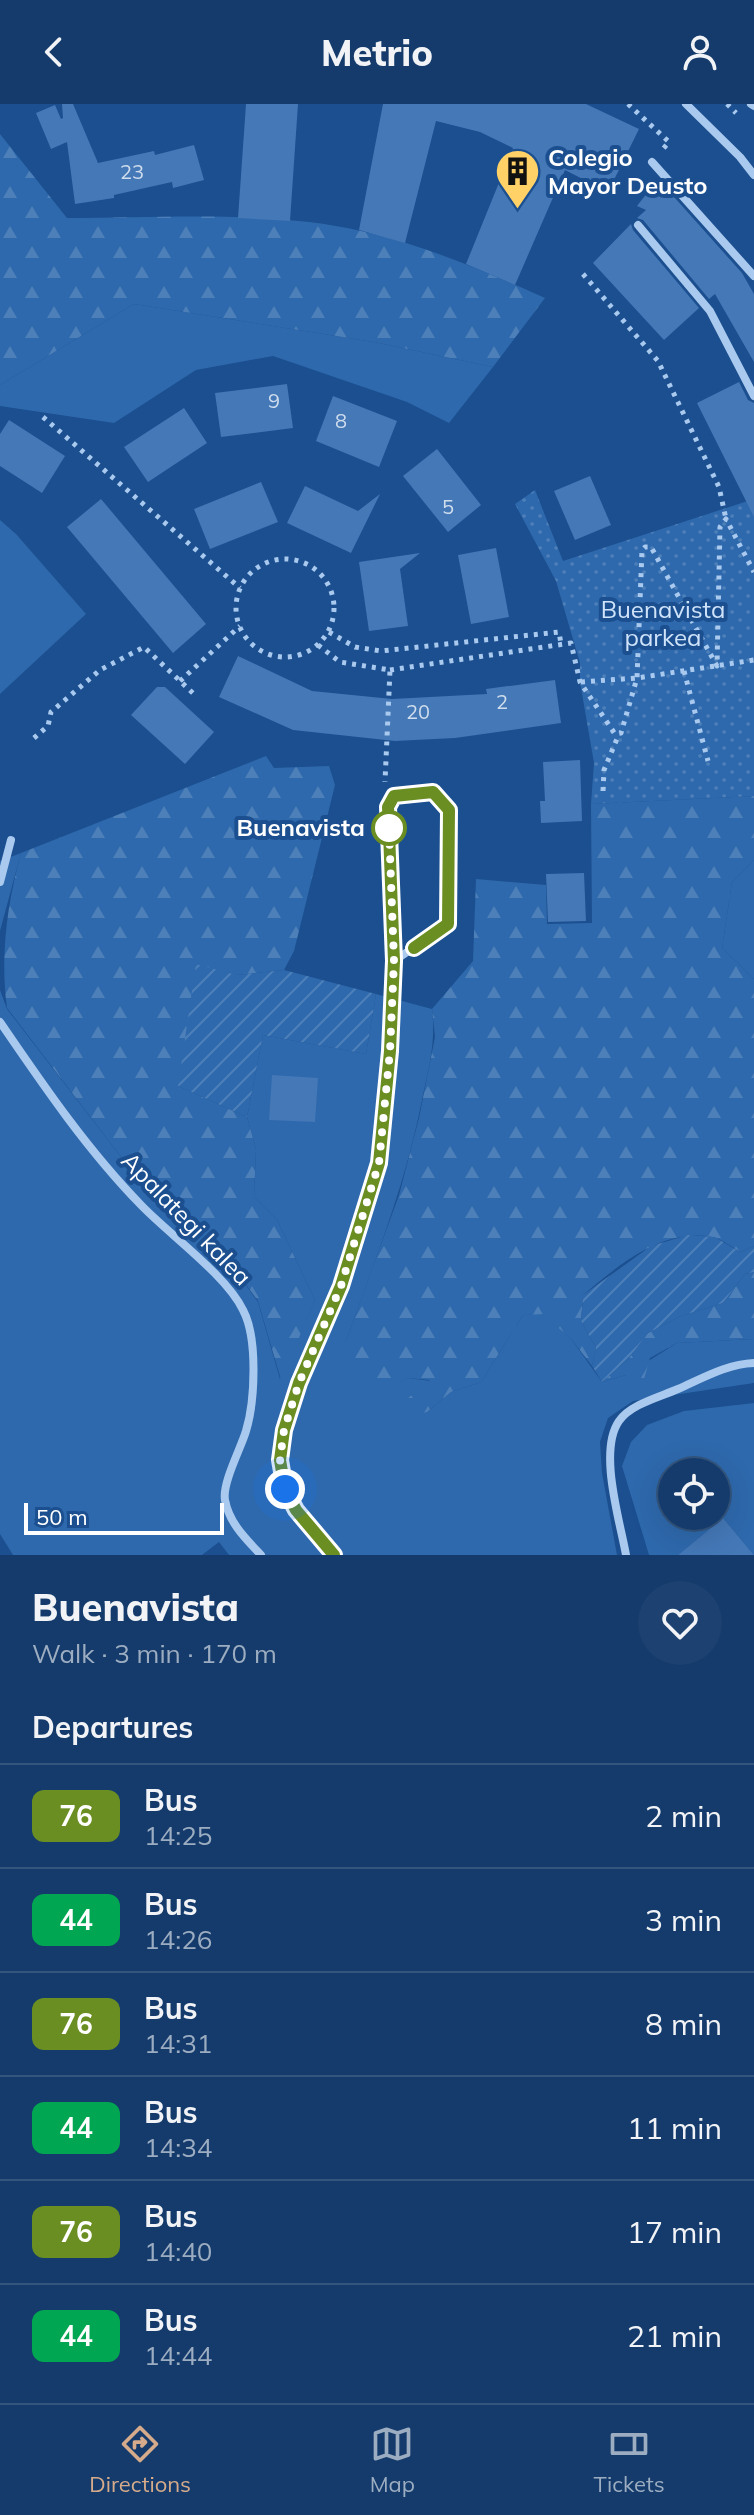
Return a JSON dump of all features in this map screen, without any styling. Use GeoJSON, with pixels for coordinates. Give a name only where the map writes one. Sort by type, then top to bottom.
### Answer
{"type":"FeatureCollection","features":[{"type":"Feature","properties":{"kind":"street"},"geometry":{"type":"LineString","coordinates":[[686,104],[754,175]]}},
{"type":"Feature","properties":{"kind":"street"},"geometry":{"type":"LineString","coordinates":[[652,162],[754,276]]}},
{"type":"Feature","properties":{"kind":"street"},"geometry":{"type":"LineString","coordinates":[[638,225],[710,311],[754,396]]}},
{"type":"Feature","properties":{"kind":"street"},"geometry":{"type":"LineString","coordinates":[[334,1555],[296,1510],[285,1489],[280,1460],[284,1430],[299,1383],[333,1307],[356,1243],[379,1163],[390,1051],[394,961],[388,807],[394,796],[433,792],[449,810],[448,924],[394,961]]}},
{"type":"Feature","properties":{"kind":"street"},"geometry":{"type":"LineString","coordinates":[[0,882],[11,840]]}},
{"type":"Feature","properties":{"kind":"street","name":"Apalategi kalea"},"geometry":{"type":"LineString","coordinates":[[0,1022],[96,1154],[141,1205],[229,1290],[245,1312],[253,1361],[251,1403],[247,1429],[224,1497],[232,1521],[261,1555]]}},
{"type":"Feature","properties":{"kind":"street"},"geometry":{"type":"LineString","coordinates":[[626,1555],[610,1466],[610,1450],[618,1422],[630,1410],[694,1382],[736,1364],[754,1363]]}},
{"type":"Feature","properties":{"kind":"path"},"geometry":{"type":"LineString","coordinates":[[628,104],[669,142],[652,162]]}},
{"type":"Feature","properties":{"kind":"path"},"geometry":{"type":"LineString","coordinates":[[583,274],[658,361],[719,487],[726,519],[754,572]]}},
{"type":"Feature","properties":{"kind":"path"},"geometry":{"type":"LineString","coordinates":[[43,417],[240,588]]}},
{"type":"Feature","properties":{"kind":"path"},"geometry":{"type":"LineString","coordinates":[[717,666],[720,527],[726,519]]}},
{"type":"Feature","properties":{"kind":"path"},"geometry":{"type":"LineString","coordinates":[[603,791],[604,770],[621,733],[637,678],[642,550],[645,547],[651,547],[717,666]]}},
{"type":"Feature","properties":{"kind":"path"},"geometry":{"type":"LineString","coordinates":[[290,558],[306,562],[329,584],[334,608],[329,632],[318,645],[297,656],[272,656],[257,649],[240,626],[235,607],[240,588],[246,577],[259,566],[290,558]]}},
{"type":"Feature","properties":{"kind":"path"},"geometry":{"type":"LineString","coordinates":[[180,681],[240,626]]}},
{"type":"Feature","properties":{"kind":"path"},"geometry":{"type":"LineString","coordinates":[[329,632],[355,647],[381,651],[559,632],[561,644]]}},
{"type":"Feature","properties":{"kind":"path"},"geometry":{"type":"LineString","coordinates":[[318,645],[340,662],[390,670],[571,643],[580,682],[615,734],[619,733]]}},
{"type":"Feature","properties":{"kind":"path"},"geometry":{"type":"LineString","coordinates":[[34,738],[48,726],[51,712],[100,670],[144,647],[197,697]]}},
{"type":"Feature","properties":{"kind":"path"},"geometry":{"type":"LineString","coordinates":[[580,682],[637,678],[754,660]]}},
{"type":"Feature","properties":{"kind":"path"},"geometry":{"type":"LineString","coordinates":[[388,807],[385,780],[390,670]]}},
{"type":"Feature","properties":{"kind":"path"},"geometry":{"type":"LineString","coordinates":[[684,671],[708,761]]}},
{"type":"Feature","properties":{"kind":"green space"},"geometry":{"type":"Polygon","coordinates":[[[0,134],[67,218],[216,217],[327,224],[432,251],[545,298],[493,367],[374,342],[134,304],[0,385],[0,134]]]}},
{"type":"Feature","properties":{"kind":"green space"},"geometry":{"type":"Polygon","coordinates":[[[134,304],[374,342],[493,367],[449,423],[407,402],[273,356],[196,370],[114,423],[0,406],[0,385],[134,304]]]}},
{"type":"Feature","properties":{"kind":"green space","name":"Buenavista parkea"},"geometry":{"type":"Polygon","coordinates":[[[535,490],[563,561],[754,499],[754,796],[591,804],[594,763],[580,682],[580,663],[556,581],[515,504],[535,490]]]}},
{"type":"Feature","properties":{"kind":"green space"},"geometry":{"type":"Polygon","coordinates":[[[0,520],[86,614],[0,694],[0,520]]]}},
{"type":"Feature","properties":{"kind":"green space"},"geometry":{"type":"Polygon","coordinates":[[[266,756],[274,768],[329,766],[335,785],[294,951],[284,970],[236,975],[178,1086],[247,1117],[256,1149],[254,1197],[277,1220],[315,1300],[281,1380],[258,1301],[225,1256],[128,1166],[7,1008],[4,969],[9,911],[21,853],[266,756]]]}},
{"type":"Feature","properties":{"kind":"green space"},"geometry":{"type":"Polygon","coordinates":[[[754,796],[754,860],[732,882],[722,948],[754,979],[754,1246],[740,1252],[716,1238],[694,1236],[676,1238],[642,1251],[583,1295],[581,1321],[596,1348],[592,1366],[572,1340],[543,1314],[523,1315],[481,1382],[451,1392],[427,1412],[398,1418],[408,1398],[430,1380],[408,1378],[386,1389],[369,1385],[348,1370],[346,1341],[399,1195],[419,1118],[435,1037],[432,1009],[473,961],[476,879],[546,885],[547,924],[592,923],[591,804],[754,796]]]}},
{"type":"Feature","properties":{"kind":"green space"},"geometry":{"type":"Polygon","coordinates":[[[21,853],[0,931],[0,861],[21,853]]]}},
{"type":"Feature","properties":{"kind":"green space"},"geometry":{"type":"Polygon","coordinates":[[[754,860],[754,979],[722,948],[732,882],[754,860]]]}},
{"type":"Feature","properties":{"kind":"green space"},"geometry":{"type":"Polygon","coordinates":[[[196,964],[236,975],[284,970],[376,994],[366,1054],[263,1035],[247,1117],[178,1086],[196,964]]]}},
{"type":"Feature","properties":{"kind":"green space"},"geometry":{"type":"Polygon","coordinates":[[[0,990],[7,1009],[128,1166],[225,1256],[258,1302],[280,1379],[315,1300],[277,1220],[254,1197],[256,1149],[247,1117],[263,1035],[366,1054],[376,994],[432,1009],[433,1021],[429,1066],[407,1161],[389,1222],[346,1341],[386,1388],[408,1378],[431,1381],[408,1398],[427,1412],[451,1392],[481,1382],[523,1315],[543,1313],[572,1340],[602,1382],[626,1375],[677,1343],[754,1339],[754,1383],[633,1401],[608,1418],[600,1442],[602,1473],[617,1555],[229,1555],[219,1542],[202,1555],[13,1555],[0,1534],[0,990]]]}},
{"type":"Feature","properties":{"kind":"green space"},"geometry":{"type":"Polygon","coordinates":[[[688,1235],[715,1237],[740,1252],[754,1246],[754,1272],[745,1274],[723,1303],[681,1316],[648,1333],[629,1358],[602,1382],[592,1366],[596,1348],[581,1321],[583,1295],[651,1246],[688,1235]]]}},
{"type":"Feature","properties":{"kind":"green space"},"geometry":{"type":"Polygon","coordinates":[[[754,1272],[754,1339],[677,1343],[650,1358],[642,1386],[626,1375],[602,1382],[629,1358],[648,1333],[681,1316],[723,1303],[745,1274],[754,1272]]]}},
{"type":"Feature","properties":{"kind":"green space"},"geometry":{"type":"Polygon","coordinates":[[[754,1403],[754,1555],[730,1526],[730,1458],[658,1458],[658,1530],[708,1530],[678,1555],[649,1555],[622,1466],[631,1442],[647,1425],[684,1411],[754,1403]]]}},
{"type":"Feature","properties":{"kind":"building"},"geometry":{"type":"Polygon","coordinates":[[[62,104],[73,104],[98,163],[154,151],[155,155],[194,145],[204,180],[173,188],[172,182],[114,195],[114,198],[75,204],[67,142],[51,149],[36,113],[55,105],[61,119],[62,104]]]}},
{"type":"Feature","properties":{"kind":"building"},"geometry":{"type":"Polygon","coordinates":[[[246,104],[298,104],[290,221],[238,218],[246,104]]]}},
{"type":"Feature","properties":{"kind":"building","name":"Colegio Mayor Deusto"},"geometry":{"type":"Polygon","coordinates":[[[383,104],[586,104],[639,129],[608,192],[565,170],[515,285],[466,264],[513,148],[480,132],[436,121],[405,243],[359,230],[383,104]]]}},
{"type":"Feature","properties":{"kind":"building"},"geometry":{"type":"Polygon","coordinates":[[[658,179],[742,273],[754,294],[754,362],[715,294],[709,299],[643,220],[637,218],[646,210],[637,206],[658,179]]]}},
{"type":"Feature","properties":{"kind":"building"},"geometry":{"type":"Polygon","coordinates":[[[631,224],[699,308],[664,340],[593,263],[631,224]]]}},
{"type":"Feature","properties":{"kind":"building"},"geometry":{"type":"Polygon","coordinates":[[[739,382],[748,400],[754,403],[754,517],[697,403],[739,382]]]}},
{"type":"Feature","properties":{"kind":"building"},"geometry":{"type":"Polygon","coordinates":[[[287,384],[293,428],[221,437],[215,393],[287,384]]]}},
{"type":"Feature","properties":{"kind":"building"},"geometry":{"type":"Polygon","coordinates":[[[333,396],[397,421],[379,467],[316,441],[333,396]]]}},
{"type":"Feature","properties":{"kind":"building"},"geometry":{"type":"Polygon","coordinates":[[[184,408],[207,443],[148,482],[124,447],[184,408]]]}},
{"type":"Feature","properties":{"kind":"building"},"geometry":{"type":"Polygon","coordinates":[[[9,420],[65,456],[42,493],[0,466],[0,434],[9,420]]]}},
{"type":"Feature","properties":{"kind":"building"},"geometry":{"type":"Polygon","coordinates":[[[437,449],[481,505],[448,532],[403,476],[437,449]]]}},
{"type":"Feature","properties":{"kind":"building"},"geometry":{"type":"Polygon","coordinates":[[[590,476],[611,525],[575,540],[554,491],[590,476]]]}},
{"type":"Feature","properties":{"kind":"building"},"geometry":{"type":"Polygon","coordinates":[[[261,482],[278,522],[210,549],[194,509],[261,482]]]}},
{"type":"Feature","properties":{"kind":"building"},"geometry":{"type":"Polygon","coordinates":[[[305,486],[358,511],[380,494],[351,553],[287,523],[305,486]]]}},
{"type":"Feature","properties":{"kind":"building"},"geometry":{"type":"Polygon","coordinates":[[[101,499],[206,624],[173,653],[67,527],[101,499]]]}},
{"type":"Feature","properties":{"kind":"building"},"geometry":{"type":"Polygon","coordinates":[[[496,548],[509,617],[471,624],[458,555],[496,548]]]}},
{"type":"Feature","properties":{"kind":"building"},"geometry":{"type":"Polygon","coordinates":[[[420,553],[400,569],[408,626],[369,631],[359,562],[420,553]]]}},
{"type":"Feature","properties":{"kind":"building"},"geometry":{"type":"Polygon","coordinates":[[[238,656],[312,691],[392,699],[487,694],[486,689],[555,680],[561,723],[455,738],[395,741],[293,730],[219,697],[238,656]]]}},
{"type":"Feature","properties":{"kind":"building"},"geometry":{"type":"Polygon","coordinates":[[[157,687],[165,687],[214,732],[185,764],[131,715],[157,687]]]}},
{"type":"Feature","properties":{"kind":"building"},"geometry":{"type":"Polygon","coordinates":[[[580,760],[582,821],[541,823],[540,801],[545,801],[543,762],[580,760]]]}},
{"type":"Feature","properties":{"kind":"building"},"geometry":{"type":"Polygon","coordinates":[[[584,873],[586,921],[548,922],[546,874],[584,873]]]}},
{"type":"Feature","properties":{"kind":"building"},"geometry":{"type":"Polygon","coordinates":[[[272,1075],[318,1078],[315,1122],[269,1120],[272,1075]]]}},
{"type":"Feature","properties":{"kind":"building"},"geometry":{"type":"Polygon","coordinates":[[[730,1526],[754,1555],[678,1555],[708,1530],[730,1530],[730,1526]]]}},
{"type":"Feature","properties":{"kind":"bus line","name":"76"},"geometry":{"type":"LineString","coordinates":[[334,1555],[296,1510],[285,1489],[280,1460],[284,1430],[299,1383],[341,1286],[379,1163],[390,1051],[394,961],[388,807],[394,796],[433,792],[449,810],[448,924],[414,948]]}},
{"type":"Feature","properties":{"kind":"place","name":"Colegio Mayor Deusto"},"geometry":{"type":"Point","coordinates":[517,211]}},
{"type":"Feature","properties":{"kind":"place","name":"Buenavista"},"geometry":{"type":"Point","coordinates":[389,828]}},
{"type":"Feature","properties":{"kind":"route"},"geometry":{"type":"LineString","coordinates":[[285,1489],[280,1460],[284,1430],[299,1383],[341,1286],[379,1163],[390,1051],[394,961],[389,828]]}}]}
